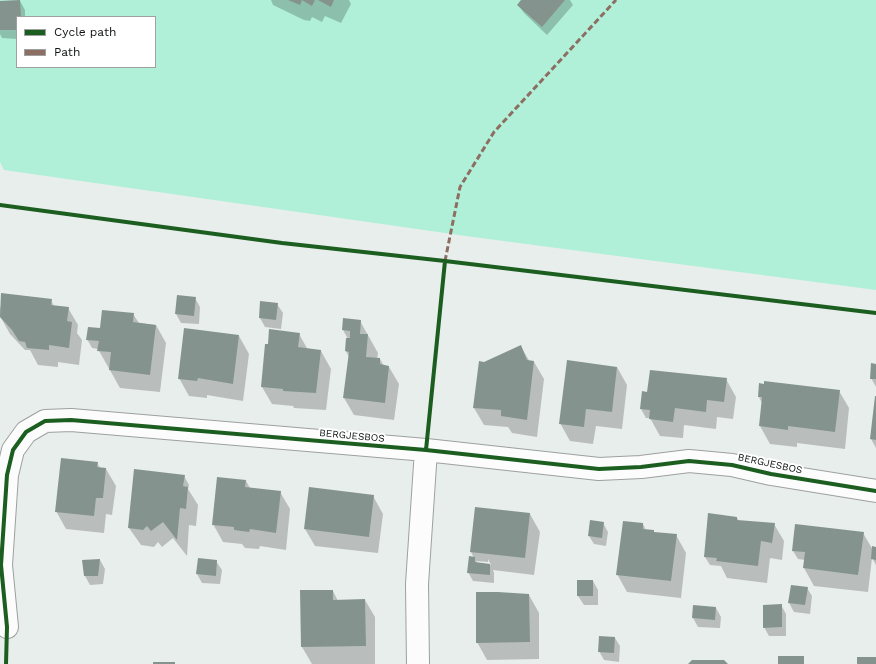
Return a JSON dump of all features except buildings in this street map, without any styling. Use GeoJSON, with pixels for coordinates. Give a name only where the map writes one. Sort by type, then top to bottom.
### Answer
{"type":"FeatureCollection","features":[{"type":"Feature","properties":{"kind":"street","name":"BERGJESBOS"},"geometry":{"type":"LineString","coordinates":[[7,627],[1,565],[7,475],[13,450],[26,432],[45,421],[71,420],[426,450],[599,469],[641,467],[689,461],[732,465],[771,474],[876,490]]}},
{"type":"Feature","properties":{"kind":"street"},"geometry":{"type":"LineString","coordinates":[[418,664],[417,584],[426,450]]}},
{"type":"Feature","properties":{"kind":"green space"},"geometry":{"type":"Polygon","coordinates":[[[0,0],[876,0],[876,290],[473,237],[4,170],[0,162],[0,0]]]}},
{"type":"Feature","properties":{"kind":"marked path"},"geometry":{"type":"LineString","coordinates":[[445,261],[460,187],[494,132],[616,0]]}},
{"type":"Feature","properties":{"kind":"cycle path"},"geometry":{"type":"LineString","coordinates":[[0,205],[282,243],[445,261],[876,313]]}},
{"type":"Feature","properties":{"kind":"cycle path"},"geometry":{"type":"LineString","coordinates":[[426,450],[445,261]]}},
{"type":"Feature","properties":{"kind":"cycle path"},"geometry":{"type":"LineString","coordinates":[[6,664],[7,627],[1,565],[7,475],[13,450],[26,432],[45,421],[71,420],[426,450],[599,469],[641,467],[689,461],[732,465],[771,474],[876,491]]}}]}
